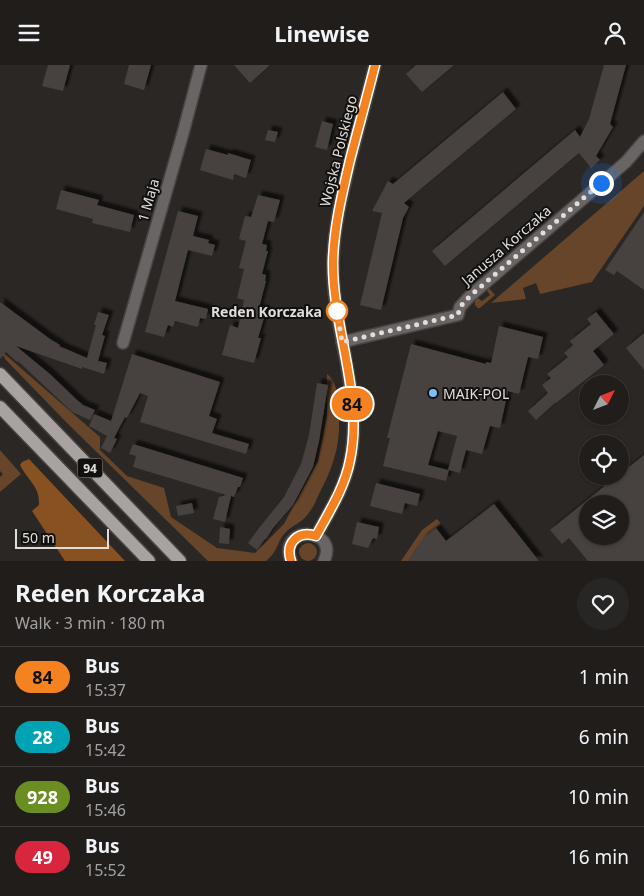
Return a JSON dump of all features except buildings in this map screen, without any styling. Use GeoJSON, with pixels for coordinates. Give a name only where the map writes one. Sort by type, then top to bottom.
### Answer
{"type":"FeatureCollection","features":[{"type":"Feature","properties":{"kind":"main road","name":"94"},"geometry":{"type":"LineString","coordinates":[[0,374],[180,561]]}},
{"type":"Feature","properties":{"kind":"main road","name":"94"},"geometry":{"type":"LineString","coordinates":[[0,407],[149,561]]}},
{"type":"Feature","properties":{"kind":"street","name":"1 Maja"},"geometry":{"type":"LineString","coordinates":[[123,343],[201,65]]}},
{"type":"Feature","properties":{"kind":"street","name":"Wojska Polskiego"},"geometry":{"type":"LineString","coordinates":[[316,536],[344,482],[353,442],[353,410],[336,305],[334,243],[336,225],[350,163],[375,65]]}},
{"type":"Feature","properties":{"kind":"street","name":"Janusza Korczaka"},"geometry":{"type":"LineString","coordinates":[[342,342],[458,315],[460,307],[470,296],[626,161],[644,141]]}},
{"type":"Feature","properties":{"kind":"street"},"geometry":{"type":"LineString","coordinates":[[292,561],[289,553],[290,547],[293,541],[304,534],[310,534],[321,539],[327,551],[324,561]]}},
{"type":"Feature","properties":{"kind":"shaded area"},"geometry":{"type":"Polygon","coordinates":[[[644,171],[644,206],[592,282],[540,294],[536,283],[523,288],[526,299],[491,303],[644,171]]]}},
{"type":"Feature","properties":{"kind":"shaded area"},"geometry":{"type":"Polygon","coordinates":[[[489,288],[495,295],[478,308],[475,305],[475,300],[478,298],[482,301],[490,295],[487,291],[489,288]]]}},
{"type":"Feature","properties":{"kind":"shaded area"},"geometry":{"type":"Polygon","coordinates":[[[0,350],[100,437],[100,450],[127,476],[164,488],[171,517],[217,548],[255,553],[284,524],[318,461],[327,416],[327,374],[336,387],[338,398],[339,427],[334,461],[306,517],[285,533],[273,554],[266,561],[208,561],[67,423],[2,356],[0,350]]]}},
{"type":"Feature","properties":{"kind":"shaded area"},"geometry":{"type":"Polygon","coordinates":[[[0,450],[21,474],[0,492],[0,477],[3,474],[0,471],[0,450]]]}},
{"type":"Feature","properties":{"kind":"shaded area"},"geometry":{"type":"Polygon","coordinates":[[[29,459],[125,561],[65,561],[32,511],[39,505],[38,493],[20,465],[29,459]]]}},
{"type":"Feature","properties":{"kind":"shaded area"},"geometry":{"type":"Polygon","coordinates":[[[437,519],[441,524],[423,539],[408,561],[401,561],[422,530],[437,519]]]}},
{"type":"Feature","properties":{"kind":"shaded area"},"geometry":{"type":"Polygon","coordinates":[[[308,543],[314,546],[317,552],[314,558],[308,561],[302,558],[299,552],[302,546],[308,543]]]}},
{"type":"Feature","properties":{"kind":"bus line","name":"84"},"geometry":{"type":"LineString","coordinates":[[291,561],[289,553],[293,541],[304,534],[316,536],[344,482],[350,460],[354,430],[353,410],[335,293],[334,243],[344,184],[375,65]]}},
{"type":"Feature","properties":{"kind":"place","name":"Reden Korczaka"},"geometry":{"type":"Point","coordinates":[337,311]}},
{"type":"Feature","properties":{"kind":"place","name":"MAIK-POL"},"geometry":{"type":"Point","coordinates":[433,393]}},
{"type":"Feature","properties":{"kind":"route"},"geometry":{"type":"LineString","coordinates":[[337,311],[342,342],[458,315],[460,307],[470,296],[601,183]]}}]}
